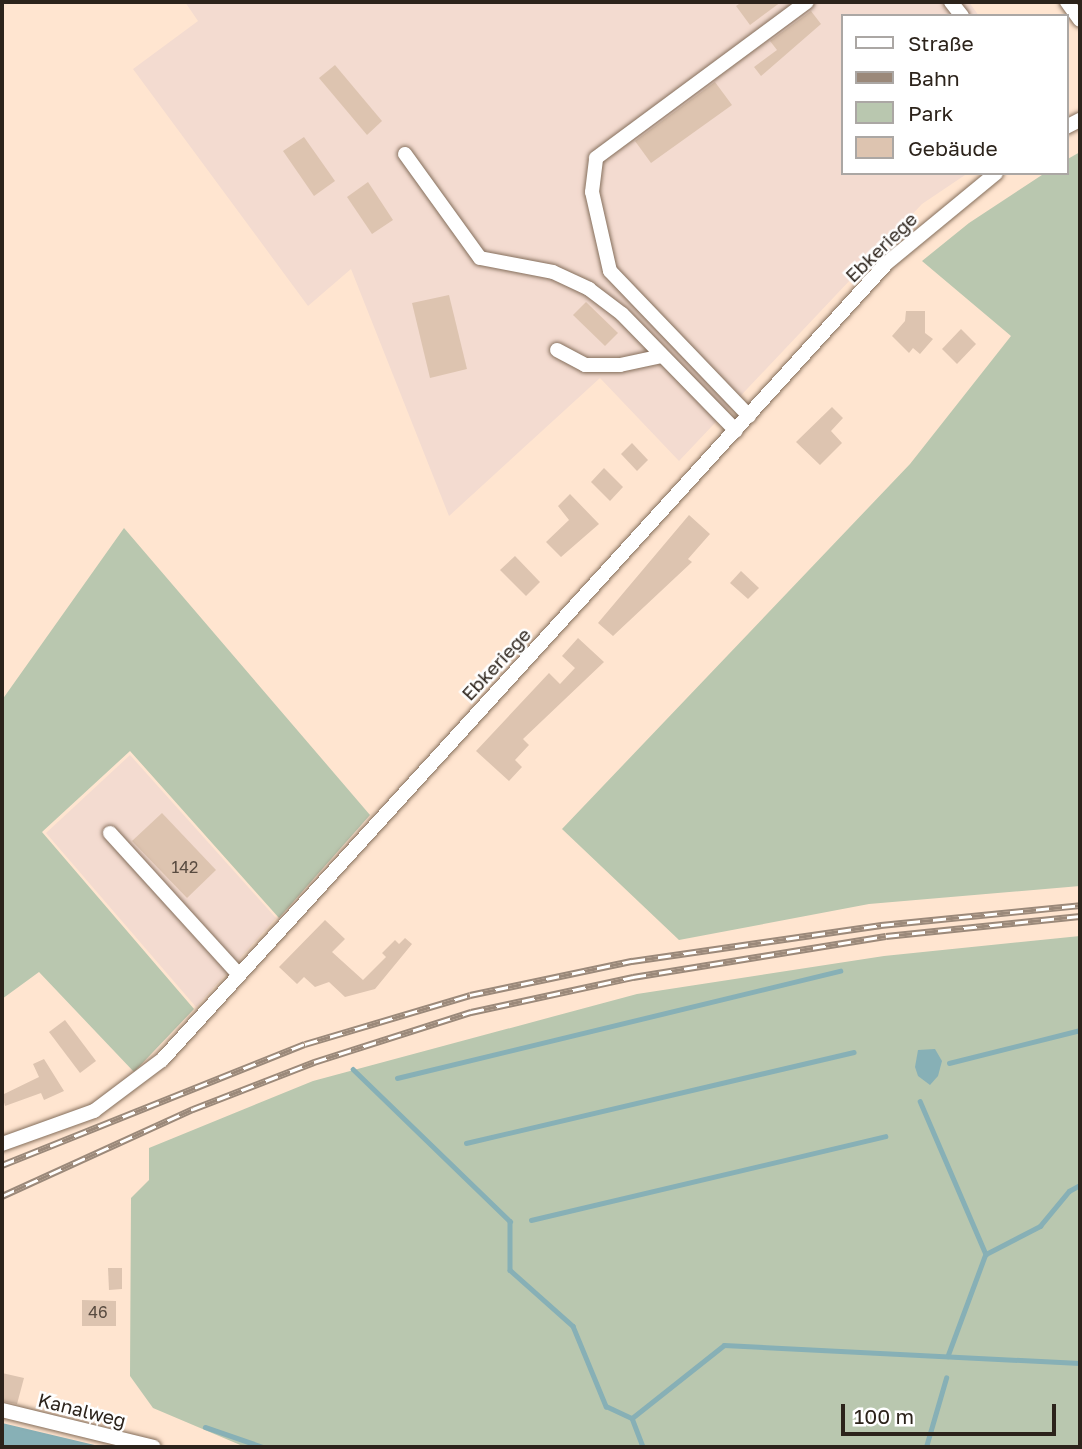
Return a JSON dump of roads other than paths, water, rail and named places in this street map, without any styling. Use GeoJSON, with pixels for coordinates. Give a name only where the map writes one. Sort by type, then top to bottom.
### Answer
{"type":"FeatureCollection","features":[{"type":"Feature","properties":{"kind":"street"},"geometry":{"type":"LineString","coordinates":[[749,416],[610,271],[592,192],[596,158],[807,2]]}},
{"type":"Feature","properties":{"kind":"street"},"geometry":{"type":"LineString","coordinates":[[1066,2],[1080,20]]}},
{"type":"Feature","properties":{"kind":"street"},"geometry":{"type":"LineString","coordinates":[[405,154],[480,258],[553,272],[589,289],[662,356],[736,431]]}},
{"type":"Feature","properties":{"kind":"street","name":"Ebkeriege"},"geometry":{"type":"LineString","coordinates":[[2,1144],[94,1111],[119,1096],[162,1060],[887,264],[994,175]]}},
{"type":"Feature","properties":{"kind":"street"},"geometry":{"type":"LineString","coordinates":[[556,350],[585,365],[620,365],[662,356]]}},
{"type":"Feature","properties":{"kind":"street"},"geometry":{"type":"LineString","coordinates":[[110,834],[239,975]]}},
{"type":"Feature","properties":{"kind":"street","name":"Kanalweg"},"geometry":{"type":"LineString","coordinates":[[2,1410],[154,1447]]}},
{"type":"Feature","properties":{"kind":"water"},"geometry":{"type":"Polygon","coordinates":[[[935,1049],[942,1061],[938,1076],[930,1085],[918,1076],[915,1067],[918,1050],[935,1049]]]}},
{"type":"Feature","properties":{"kind":"water"},"geometry":{"type":"Polygon","coordinates":[[[2,1423],[103,1447],[2,1447],[2,1423]]]}},
{"type":"Feature","properties":{"kind":"waterway"},"geometry":{"type":"LineString","coordinates":[[397,1078],[840,971]]}},
{"type":"Feature","properties":{"kind":"waterway"},"geometry":{"type":"LineString","coordinates":[[949,1063],[1080,1030]]}},
{"type":"Feature","properties":{"kind":"waterway"},"geometry":{"type":"LineString","coordinates":[[466,1143],[853,1052]]}},
{"type":"Feature","properties":{"kind":"waterway"},"geometry":{"type":"LineString","coordinates":[[353,1069],[510,1221],[510,1270],[573,1326],[606,1406],[632,1418],[643,1447]]}},
{"type":"Feature","properties":{"kind":"waterway"},"geometry":{"type":"LineString","coordinates":[[920,1101],[986,1254],[948,1356]]}},
{"type":"Feature","properties":{"kind":"waterway"},"geometry":{"type":"LineString","coordinates":[[531,1220],[885,1136]]}},
{"type":"Feature","properties":{"kind":"waterway"},"geometry":{"type":"LineString","coordinates":[[986,1254],[1040,1226],[1069,1191],[1080,1185]]}},
{"type":"Feature","properties":{"kind":"waterway"},"geometry":{"type":"LineString","coordinates":[[632,1418],[724,1345],[1080,1363]]}},
{"type":"Feature","properties":{"kind":"waterway"},"geometry":{"type":"LineString","coordinates":[[926,1447],[946,1378]]}},
{"type":"Feature","properties":{"kind":"waterway"},"geometry":{"type":"LineString","coordinates":[[205,1427],[263,1447]]}},
{"type":"Feature","properties":{"kind":"railway"},"geometry":{"type":"LineString","coordinates":[[2,1165],[305,1044],[470,995],[632,961],[881,925],[1080,905]]}},
{"type":"Feature","properties":{"kind":"railway"},"geometry":{"type":"LineString","coordinates":[[2,1196],[193,1109],[314,1062],[471,1012],[633,977],[886,936],[1080,916]]}}]}
